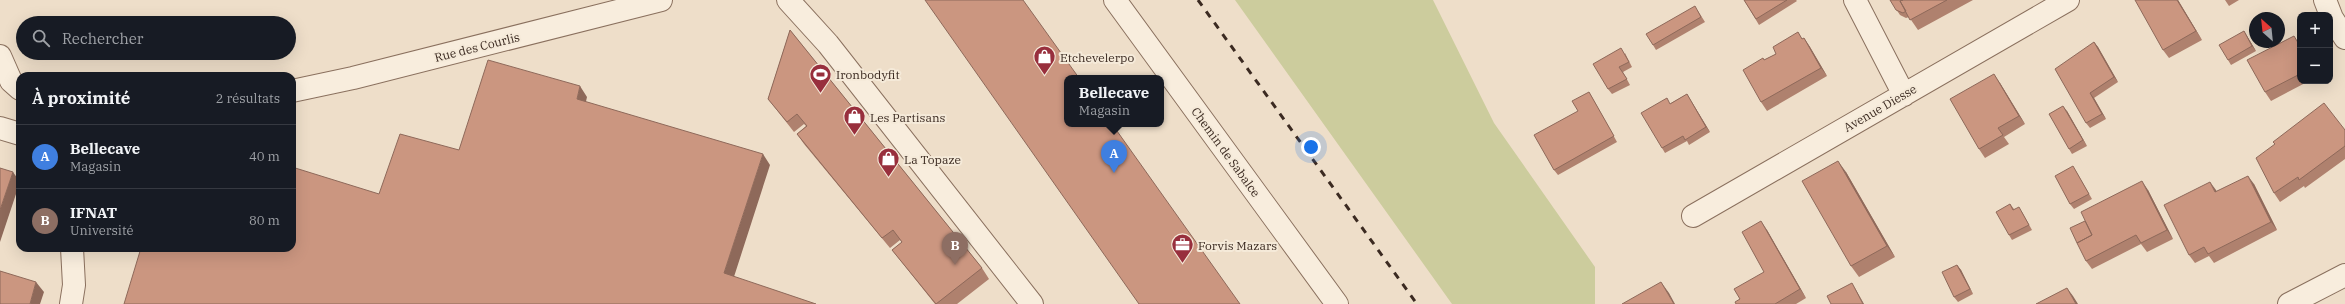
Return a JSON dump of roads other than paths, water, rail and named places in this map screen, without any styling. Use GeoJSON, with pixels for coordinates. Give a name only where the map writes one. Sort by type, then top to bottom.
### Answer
{"type":"FeatureCollection","features":[{"type":"Feature","properties":{"kind":"street","name":"Rue des Courlis"},"geometry":{"type":"LineString","coordinates":[[296,90],[383,71],[661,0]]}},
{"type":"Feature","properties":{"kind":"street"},"geometry":{"type":"LineString","coordinates":[[788,0],[828,44],[1032,304]]}},
{"type":"Feature","properties":{"kind":"street","name":"Chemin de Sabalce"},"geometry":{"type":"LineString","coordinates":[[1115,0],[1337,304]]}},
{"type":"Feature","properties":{"kind":"street"},"geometry":{"type":"LineString","coordinates":[[1855,0],[1904,95]]}},
{"type":"Feature","properties":{"kind":"street","name":"Avenue Diesse"},"geometry":{"type":"LineString","coordinates":[[1693,216],[2068,0]]}},
{"type":"Feature","properties":{"kind":"street"},"geometry":{"type":"LineString","coordinates":[[2325,0],[2332,18],[2345,38]]}},
{"type":"Feature","properties":{"kind":"street"},"geometry":{"type":"LineString","coordinates":[[0,56],[11,81],[16,85]]}},
{"type":"Feature","properties":{"kind":"street"},"geometry":{"type":"LineString","coordinates":[[0,128],[16,133]]}},
{"type":"Feature","properties":{"kind":"street"},"geometry":{"type":"LineString","coordinates":[[71,304],[74,285],[72,252]]}},
{"type":"Feature","properties":{"kind":"street"},"geometry":{"type":"LineString","coordinates":[[2289,304],[2345,275]]}},
{"type":"Feature","properties":{"kind":"railway"},"geometry":{"type":"LineString","coordinates":[[1198,0],[1417,304]]}},
{"type":"Feature","properties":{"kind":"place","name":"Etchevelerpo"},"geometry":{"type":"Point","coordinates":[1044,76]}},
{"type":"Feature","properties":{"kind":"place","name":"Ironbodyfit"},"geometry":{"type":"Point","coordinates":[820,94]}},
{"type":"Feature","properties":{"kind":"place","name":"Les Partisans"},"geometry":{"type":"Point","coordinates":[854,136]}},
{"type":"Feature","properties":{"kind":"place","name":"Bellecave"},"geometry":{"type":"Point","coordinates":[1114,173]}},
{"type":"Feature","properties":{"kind":"place","name":"La Topaze"},"geometry":{"type":"Point","coordinates":[888,178]}},
{"type":"Feature","properties":{"kind":"place","name":"Forvis Mazars"},"geometry":{"type":"Point","coordinates":[1182,264]}},
{"type":"Feature","properties":{"kind":"place","name":"IFNAT"},"geometry":{"type":"Point","coordinates":[955,265]}}]}
